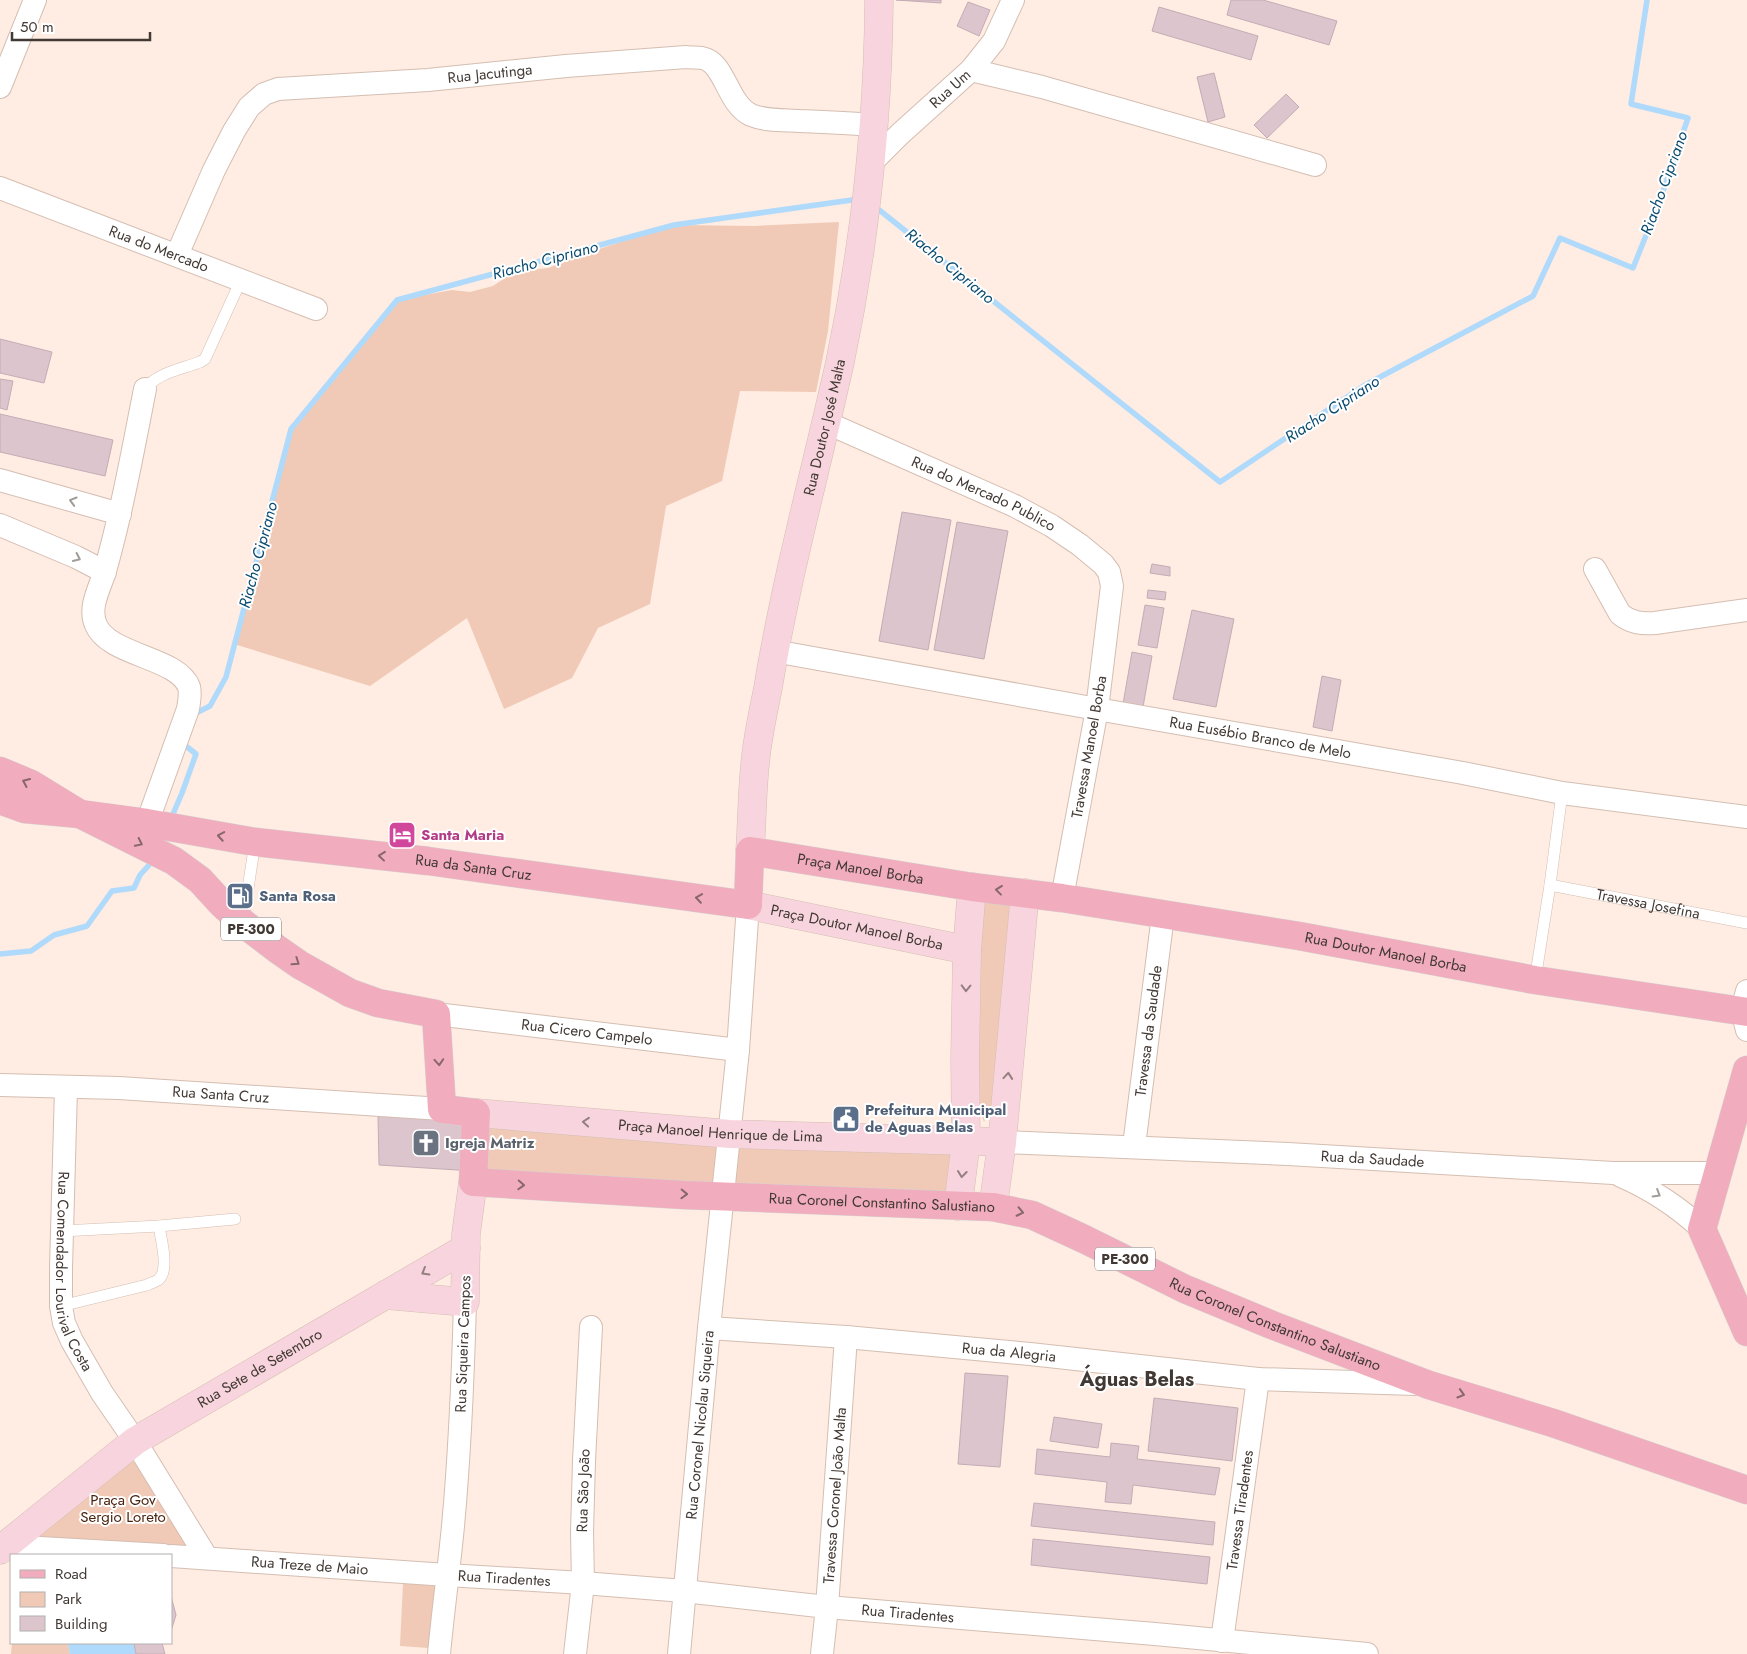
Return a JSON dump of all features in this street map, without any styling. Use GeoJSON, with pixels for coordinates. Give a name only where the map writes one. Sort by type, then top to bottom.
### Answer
{"type":"FeatureCollection","features":[{"type":"Feature","properties":{"kind":"main road"},"geometry":{"type":"LineString","coordinates":[[0,771],[31,784],[80,814]]}},
{"type":"Feature","properties":{"kind":"main road","name":"PE-300"},"geometry":{"type":"LineString","coordinates":[[0,800],[25,808],[80,814],[161,853],[200,880],[243,923],[300,964],[350,993],[378,1003],[436,1014]]}},
{"type":"Feature","properties":{"kind":"main road","name":"Rua da Santa Cruz"},"geometry":{"type":"LineString","coordinates":[[80,814],[147,823],[255,842],[428,860],[748,905]]}},
{"type":"Feature","properties":{"kind":"main road","name":"Praça Manoel Borba"},"geometry":{"type":"LineString","coordinates":[[750,851],[972,887],[1025,893]]}},
{"type":"Feature","properties":{"kind":"main road"},"geometry":{"type":"LineString","coordinates":[[748,905],[750,851]]}},
{"type":"Feature","properties":{"kind":"main road","name":"Rua Doutor Manoel Borba"},"geometry":{"type":"LineString","coordinates":[[1025,893],[1300,936],[1535,980],[1746,1011]]}},
{"type":"Feature","properties":{"kind":"main road"},"geometry":{"type":"LineString","coordinates":[[436,1014],[442,1109],[476,1113]]}},
{"type":"Feature","properties":{"kind":"main road"},"geometry":{"type":"LineString","coordinates":[[1747,1070],[1716,1173],[1702,1229],[1747,1332]]}},
{"type":"Feature","properties":{"kind":"main road","name":"Rua Siqueira Campos"},"geometry":{"type":"LineString","coordinates":[[473,1182],[476,1113]]}},
{"type":"Feature","properties":{"kind":"main road","name":"Rua Coronel Constantino Salustiano"},"geometry":{"type":"LineString","coordinates":[[473,1182],[684,1195],[723,1195],[993,1207],[1032,1215],[1186,1289],[1272,1325],[1429,1385],[1553,1423],[1747,1490]]}},
{"type":"Feature","properties":{"kind":"street"},"geometry":{"type":"LineString","coordinates":[[0,87],[35,0]]}},
{"type":"Feature","properties":{"kind":"street","name":"Rua Doutor José Malta"},"geometry":{"type":"LineString","coordinates":[[750,851],[755,763],[774,651],[824,422],[840,361],[858,264],[874,125],[880,0]]}},
{"type":"Feature","properties":{"kind":"street","name":"Rua Um"},"geometry":{"type":"LineString","coordinates":[[870,164],[900,134],[971,70],[994,41],[1013,0]]}},
{"type":"Feature","properties":{"kind":"street","name":"Rua Jacutinga"},"geometry":{"type":"LineString","coordinates":[[177,255],[214,170],[234,130],[249,107],[264,94],[278,89],[428,80],[686,57],[703,58],[712,62],[717,68],[736,103],[749,114],[759,118],[874,125]]}},
{"type":"Feature","properties":{"kind":"street"},"geometry":{"type":"LineString","coordinates":[[971,70],[1042,87],[1315,165]]}},
{"type":"Feature","properties":{"kind":"street","name":"Rua do Mercado"},"geometry":{"type":"LineString","coordinates":[[0,188],[316,309]]}},
{"type":"Feature","properties":{"kind":"street"},"geometry":{"type":"LineString","coordinates":[[145,389],[120,514],[93,610],[93,617],[99,631],[116,644],[173,670],[183,677],[189,687],[188,709],[147,823]]}},
{"type":"Feature","properties":{"kind":"street","name":"Rua do Mercado Publico"},"geometry":{"type":"LineString","coordinates":[[824,422],[1015,506],[1052,526],[1103,564],[1109,572],[1111,579],[1112,596]]}},
{"type":"Feature","properties":{"kind":"street"},"geometry":{"type":"LineString","coordinates":[[0,480],[120,514]]}},
{"type":"Feature","properties":{"kind":"street"},"geometry":{"type":"LineString","coordinates":[[0,526],[76,557],[105,572]]}},
{"type":"Feature","properties":{"kind":"street"},"geometry":{"type":"LineString","coordinates":[[1595,569],[1620,614],[1634,622],[1655,623],[1747,610]]}},
{"type":"Feature","properties":{"kind":"street","name":"Travessa Manoel Borba"},"geometry":{"type":"LineString","coordinates":[[1062,898],[1097,709],[1112,596]]}},
{"type":"Feature","properties":{"kind":"street","name":"Rua Eusébio Branco de Melo"},"geometry":{"type":"LineString","coordinates":[[774,651],[1463,773],[1562,793],[1747,817]]}},
{"type":"Feature","properties":{"kind":"street"},"geometry":{"type":"LineString","coordinates":[[958,1206],[966,1142],[967,950],[972,887]]}},
{"type":"Feature","properties":{"kind":"street"},"geometry":{"type":"LineString","coordinates":[[993,1207],[1002,1142],[1025,893]]}},
{"type":"Feature","properties":{"kind":"street","name":"Praça Doutor Manoel Borba"},"geometry":{"type":"LineString","coordinates":[[748,905],[967,950]]}},
{"type":"Feature","properties":{"kind":"street","name":"Rua Coronel Nicolau Siqueira"},"geometry":{"type":"LineString","coordinates":[[679,1654],[709,1328],[738,1050],[748,905]]}},
{"type":"Feature","properties":{"kind":"street","name":"Travessa da Saudade"},"geometry":{"type":"LineString","coordinates":[[1134,1146],[1163,915]]}},
{"type":"Feature","properties":{"kind":"street","name":"Rua Cicero Campelo"},"geometry":{"type":"LineString","coordinates":[[436,1014],[738,1050]]}},
{"type":"Feature","properties":{"kind":"street","name":"Rua Santa Cruz"},"geometry":{"type":"LineString","coordinates":[[0,1085],[119,1088],[442,1109]]}},
{"type":"Feature","properties":{"kind":"street","name":"Rua Comendador Lourival Costa"},"geometry":{"type":"LineString","coordinates":[[66,1088],[61,1306],[64,1323],[72,1341],[102,1393],[135,1441],[207,1558]]}},
{"type":"Feature","properties":{"kind":"street","name":"Praça Manoel Henrique de Lima"},"geometry":{"type":"LineString","coordinates":[[476,1113],[730,1134],[1002,1142]]}},
{"type":"Feature","properties":{"kind":"street"},"geometry":{"type":"LineString","coordinates":[[1002,1142],[1134,1146]]}},
{"type":"Feature","properties":{"kind":"street","name":"Rua da Saudade"},"geometry":{"type":"LineString","coordinates":[[1134,1146],[1613,1173],[1716,1173]]}},
{"type":"Feature","properties":{"kind":"street","name":"Rua da Saudade"},"geometry":{"type":"LineString","coordinates":[[1613,1173],[1659,1195],[1682,1210],[1702,1229]]}},
{"type":"Feature","properties":{"kind":"street","name":"Rua Siqueira Campos"},"geometry":{"type":"LineString","coordinates":[[448,1576],[463,1386],[466,1248],[473,1182]]}},
{"type":"Feature","properties":{"kind":"street","name":"Rua Sete de Setembro"},"geometry":{"type":"LineString","coordinates":[[3,1548],[135,1441],[466,1248]]}},
{"type":"Feature","properties":{"kind":"street"},"geometry":{"type":"LineString","coordinates":[[385,1295],[465,1302]]}},
{"type":"Feature","properties":{"kind":"street","name":"Rua São João"},"geometry":{"type":"LineString","coordinates":[[575,1654],[583,1583],[583,1471],[591,1327]]}},
{"type":"Feature","properties":{"kind":"street","name":"Rua da Alegria"},"geometry":{"type":"LineString","coordinates":[[709,1328],[846,1337],[1020,1353],[1258,1379],[1429,1385]]}},
{"type":"Feature","properties":{"kind":"street","name":"Travessa Coronel João Malta"},"geometry":{"type":"LineString","coordinates":[[822,1654],[846,1337]]}},
{"type":"Feature","properties":{"kind":"street","name":"Travessa Tiradentes"},"geometry":{"type":"LineString","coordinates":[[1222,1640],[1258,1379]]}},
{"type":"Feature","properties":{"kind":"street"},"geometry":{"type":"LineString","coordinates":[[3,1548],[139,1554]]}},
{"type":"Feature","properties":{"kind":"street","name":"Rua Treze de Maio"},"geometry":{"type":"LineString","coordinates":[[172,1556],[448,1576]]}},
{"type":"Feature","properties":{"kind":"street"},"geometry":{"type":"LineString","coordinates":[[439,1654],[448,1576]]}},
{"type":"Feature","properties":{"kind":"street","name":"Rua Tiradentes"},"geometry":{"type":"LineString","coordinates":[[448,1576],[583,1583],[684,1591],[827,1607],[930,1614],[1222,1640],[1328,1652],[1367,1654]]}},
{"type":"Feature","properties":{"kind":"lane"},"geometry":{"type":"LineString","coordinates":[[145,389],[162,376],[205,359],[241,280]]}},
{"type":"Feature","properties":{"kind":"lane"},"geometry":{"type":"LineString","coordinates":[[1535,980],[1562,793]]}},
{"type":"Feature","properties":{"kind":"lane"},"geometry":{"type":"LineString","coordinates":[[243,923],[255,842]]}},
{"type":"Feature","properties":{"kind":"lane","name":"Travessa Josefina"},"geometry":{"type":"LineString","coordinates":[[1550,885],[1747,923]]}},
{"type":"Feature","properties":{"kind":"lane"},"geometry":{"type":"LineString","coordinates":[[62,1231],[159,1226],[236,1219]]}},
{"type":"Feature","properties":{"kind":"lane"},"geometry":{"type":"LineString","coordinates":[[61,1306],[129,1290],[158,1280],[164,1271],[165,1264],[159,1226]]}},
{"type":"Feature","properties":{"kind":"green space"},"geometry":{"type":"Polygon","coordinates":[[[839,222],[828,331],[816,392],[740,391],[722,481],[666,506],[650,604],[598,628],[572,678],[504,709],[467,618],[370,686],[234,644],[291,429],[397,300],[452,290],[470,292],[493,286],[514,272],[548,268],[596,250],[674,225],[754,226],[839,222]]]}},
{"type":"Feature","properties":{"kind":"green space"},"geometry":{"type":"Polygon","coordinates":[[[977,893],[1018,900],[1001,1086],[984,1122],[971,1082],[977,893]]]}},
{"type":"Feature","properties":{"kind":"green space"},"geometry":{"type":"Polygon","coordinates":[[[479,1119],[724,1139],[718,1190],[478,1178],[479,1119]]]}},
{"type":"Feature","properties":{"kind":"green space"},"geometry":{"type":"Polygon","coordinates":[[[734,1138],[961,1145],[955,1200],[725,1194],[734,1138]]]}},
{"type":"Feature","properties":{"kind":"green space","name":"Praça Gov Sergio Loreto"},"geometry":{"type":"Polygon","coordinates":[[[132,1449],[197,1551],[22,1541],[132,1449]]]}},
{"type":"Feature","properties":{"kind":"green space"},"geometry":{"type":"Polygon","coordinates":[[[403,1583],[437,1586],[429,1648],[400,1646],[403,1583]]]}},
{"type":"Feature","properties":{"kind":"green space"},"geometry":{"type":"Polygon","coordinates":[[[12,1644],[68,1644],[70,1654],[11,1654],[12,1644]]]}},
{"type":"Feature","properties":{"kind":"water"},"geometry":{"type":"Polygon","coordinates":[[[68,1644],[134,1644],[136,1654],[70,1654],[68,1644]]]}},
{"type":"Feature","properties":{"kind":"building"},"geometry":{"type":"Polygon","coordinates":[[[896,0],[941,0],[941,3],[896,0]]]}},
{"type":"Feature","properties":{"kind":"building"},"geometry":{"type":"Polygon","coordinates":[[[1231,0],[1263,0],[1337,21],[1329,45],[1227,15],[1231,0]]]}},
{"type":"Feature","properties":{"kind":"building"},"geometry":{"type":"Polygon","coordinates":[[[968,2],[990,10],[979,36],[957,26],[968,2]]]}},
{"type":"Feature","properties":{"kind":"building"},"geometry":{"type":"Polygon","coordinates":[[[1159,7],[1258,36],[1251,60],[1152,31],[1159,7]]]}},
{"type":"Feature","properties":{"kind":"building"},"geometry":{"type":"Polygon","coordinates":[[[1214,73],[1225,117],[1208,122],[1197,77],[1214,73]]]}},
{"type":"Feature","properties":{"kind":"building"},"geometry":{"type":"Polygon","coordinates":[[[1286,94],[1299,107],[1267,138],[1254,125],[1286,94]]]}},
{"type":"Feature","properties":{"kind":"building"},"geometry":{"type":"Polygon","coordinates":[[[0,339],[52,352],[44,383],[0,373],[0,339]]]}},
{"type":"Feature","properties":{"kind":"building"},"geometry":{"type":"Polygon","coordinates":[[[0,379],[13,381],[7,410],[0,408],[0,379]]]}},
{"type":"Feature","properties":{"kind":"building"},"geometry":{"type":"Polygon","coordinates":[[[0,414],[113,440],[105,476],[0,452],[0,414]]]}},
{"type":"Feature","properties":{"kind":"building"},"geometry":{"type":"Polygon","coordinates":[[[902,512],[951,520],[928,650],[879,641],[902,512]]]}},
{"type":"Feature","properties":{"kind":"building"},"geometry":{"type":"Polygon","coordinates":[[[957,522],[1008,531],[984,659],[934,650],[957,522]]]}},
{"type":"Feature","properties":{"kind":"building"},"geometry":{"type":"Polygon","coordinates":[[[1152,564],[1170,567],[1170,576],[1150,573],[1152,564]]]}},
{"type":"Feature","properties":{"kind":"building"},"geometry":{"type":"Polygon","coordinates":[[[1148,590],[1166,592],[1165,600],[1147,598],[1148,590]]]}},
{"type":"Feature","properties":{"kind":"building"},"geometry":{"type":"Polygon","coordinates":[[[1145,605],[1164,608],[1157,648],[1138,645],[1145,605]]]}},
{"type":"Feature","properties":{"kind":"building"},"geometry":{"type":"Polygon","coordinates":[[[1192,610],[1234,619],[1216,707],[1173,699],[1192,610]]]}},
{"type":"Feature","properties":{"kind":"building"},"geometry":{"type":"Polygon","coordinates":[[[1132,652],[1152,656],[1143,707],[1123,704],[1132,652]]]}},
{"type":"Feature","properties":{"kind":"building"},"geometry":{"type":"Polygon","coordinates":[[[1322,676],[1341,680],[1332,731],[1313,727],[1322,676]]]}},
{"type":"Feature","properties":{"kind":"building","name":"Igreja Matriz"},"geometry":{"type":"Polygon","coordinates":[[[378,1116],[475,1120],[473,1171],[379,1165],[378,1116]]]}},
{"type":"Feature","properties":{"kind":"building"},"geometry":{"type":"Polygon","coordinates":[[[965,1373],[1008,1376],[1000,1467],[958,1464],[965,1373]]]}},
{"type":"Feature","properties":{"kind":"building"},"geometry":{"type":"Polygon","coordinates":[[[1154,1398],[1238,1408],[1232,1461],[1148,1451],[1154,1398]]]}},
{"type":"Feature","properties":{"kind":"building"},"geometry":{"type":"Polygon","coordinates":[[[1054,1417],[1102,1424],[1098,1448],[1050,1441],[1054,1417]]]}},
{"type":"Feature","properties":{"kind":"building"},"geometry":{"type":"Polygon","coordinates":[[[1111,1443],[1139,1446],[1137,1459],[1220,1468],[1215,1495],[1133,1485],[1131,1504],[1105,1502],[1107,1482],[1035,1474],[1037,1449],[1110,1457],[1111,1443]]]}},
{"type":"Feature","properties":{"kind":"building"},"geometry":{"type":"Polygon","coordinates":[[[1034,1503],[1215,1522],[1213,1545],[1031,1526],[1034,1503]]]}},
{"type":"Feature","properties":{"kind":"building"},"geometry":{"type":"Polygon","coordinates":[[[1033,1539],[1210,1557],[1207,1584],[1031,1565],[1033,1539]]]}},
{"type":"Feature","properties":{"kind":"building"},"geometry":{"type":"Polygon","coordinates":[[[172,1600],[176,1615],[172,1628],[172,1600]]]}},
{"type":"Feature","properties":{"kind":"building"},"geometry":{"type":"Polygon","coordinates":[[[134,1644],[162,1644],[165,1654],[136,1654],[134,1644]]]}},
{"type":"Feature","properties":{"kind":"waterway","name":"Riacho Cipriano"},"geometry":{"type":"LineString","coordinates":[[873,205],[1220,482],[1365,385],[1533,296],[1560,238],[1633,268],[1659,203],[1688,118],[1631,104],[1647,0]]}},
{"type":"Feature","properties":{"kind":"waterway","name":"Riacho Cipriano"},"geometry":{"type":"LineString","coordinates":[[194,714],[210,706],[226,677],[291,429],[397,300],[674,225],[859,199]]}},
{"type":"Feature","properties":{"kind":"waterway","name":"Riacho Cipriano"},"geometry":{"type":"LineString","coordinates":[[173,814],[196,754],[181,742]]}},
{"type":"Feature","properties":{"kind":"waterway","name":"Riacho Cipriano"},"geometry":{"type":"LineString","coordinates":[[0,954],[31,951],[54,935],[87,926],[112,891],[134,888],[140,875],[150,864]]}},
{"type":"Feature","properties":{"kind":"place","name":"Santa Maria"},"geometry":{"type":"Point","coordinates":[402,835]}},
{"type":"Feature","properties":{"kind":"place","name":"Santa Rosa"},"geometry":{"type":"Point","coordinates":[240,896]}},
{"type":"Feature","properties":{"kind":"place","name":"Prefeitura Municipal de Aguas Belas"},"geometry":{"type":"Point","coordinates":[846,1119]}},
{"type":"Feature","properties":{"kind":"place","name":"Igreja Matriz"},"geometry":{"type":"Point","coordinates":[426,1143]}},
{"type":"Feature","properties":{"kind":"district","name":"Águas Belas"},"geometry":{"type":"Point","coordinates":[1137,1379]}}]}
